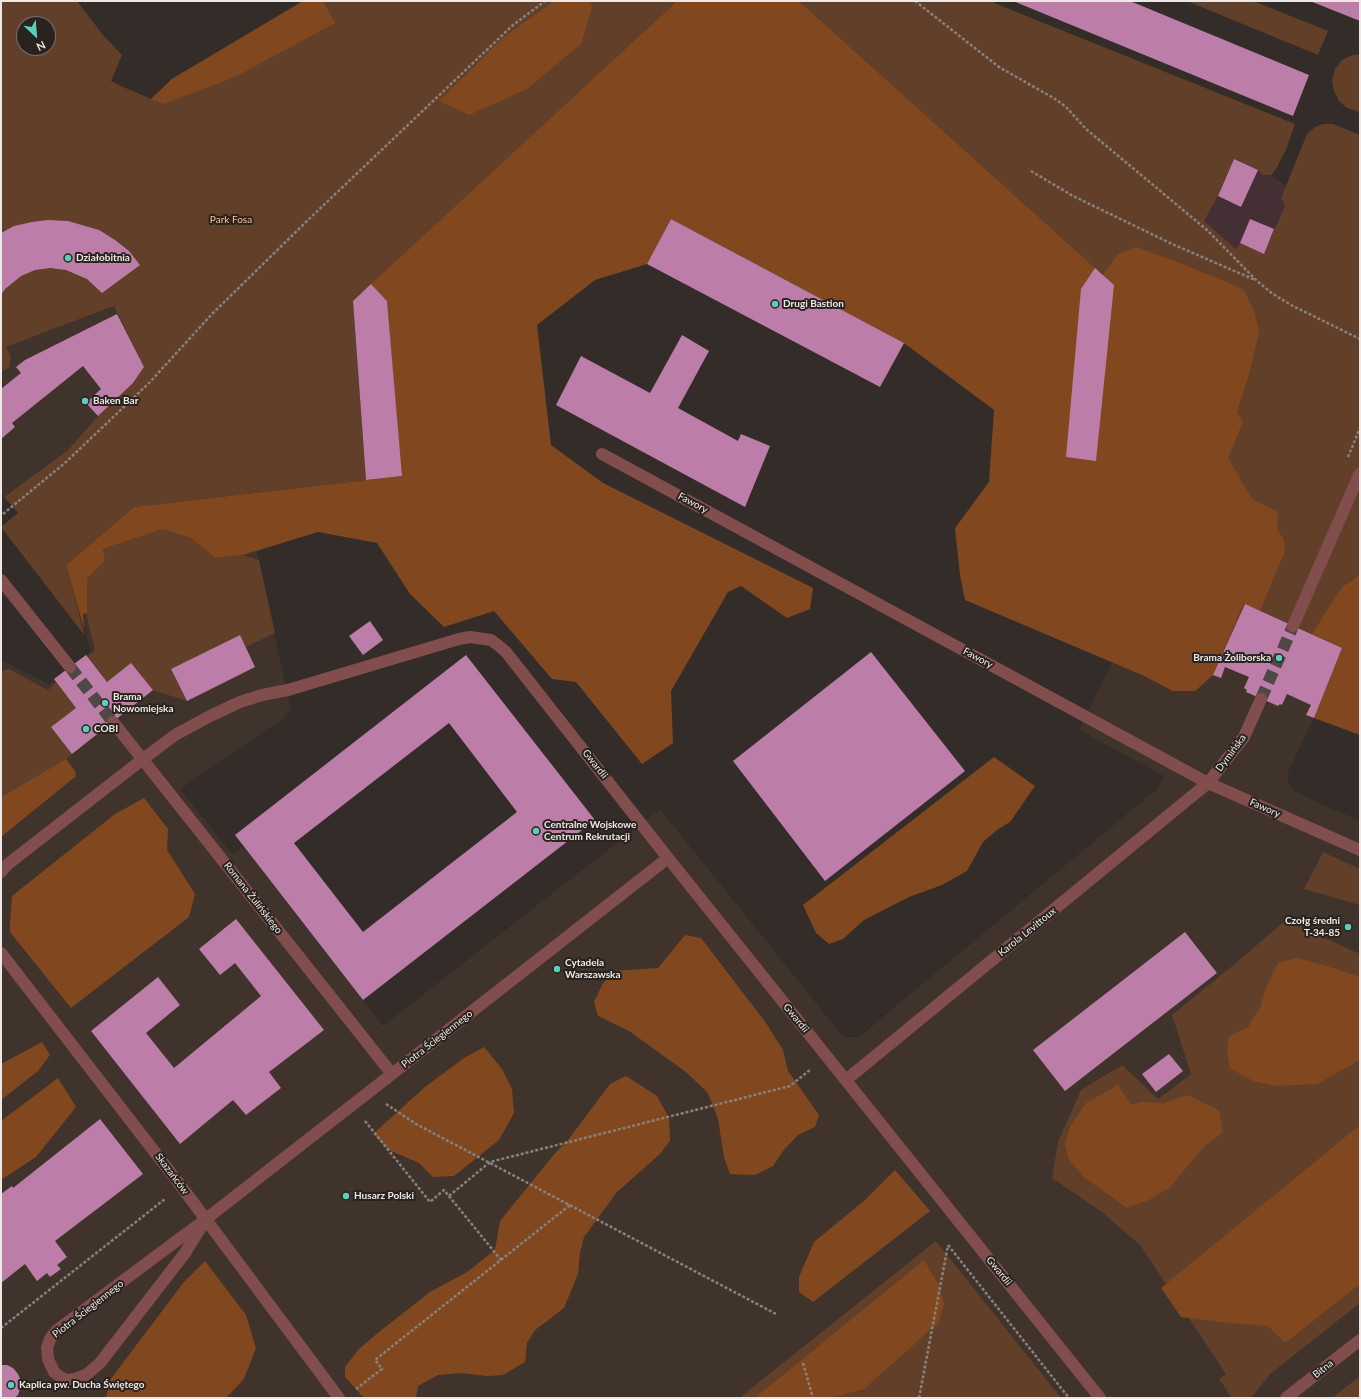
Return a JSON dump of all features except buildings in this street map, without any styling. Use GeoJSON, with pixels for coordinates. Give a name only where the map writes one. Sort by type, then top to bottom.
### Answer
{"type":"FeatureCollection","features":[{"type":"Feature","properties":{"kind":"lane","name":"Fawory"},"geometry":{"type":"LineString","coordinates":[[602,454],[1208,783],[1360,850]]}},
{"type":"Feature","properties":{"kind":"lane"},"geometry":{"type":"LineString","coordinates":[[1293,626],[1360,473]]}},
{"type":"Feature","properties":{"kind":"lane"},"geometry":{"type":"LineString","coordinates":[[1,580],[70,667]]}},
{"type":"Feature","properties":{"kind":"lane","name":"Gwardii"},"geometry":{"type":"LineString","coordinates":[[142,759],[175,735],[240,702],[262,695],[288,690],[459,639],[470,637],[491,640],[506,652],[668,858],[1100,1398]]}},
{"type":"Feature","properties":{"kind":"lane","name":"Dymińska"},"geometry":{"type":"LineString","coordinates":[[1208,783],[1244,737],[1261,699]]}},
{"type":"Feature","properties":{"kind":"lane","name":"Romana Żulińskiego"},"geometry":{"type":"LineString","coordinates":[[113,722],[392,1074]]}},
{"type":"Feature","properties":{"kind":"lane"},"geometry":{"type":"LineString","coordinates":[[1,872],[8,864],[142,759]]}},
{"type":"Feature","properties":{"kind":"lane","name":"Karola Levittoux"},"geometry":{"type":"LineString","coordinates":[[846,1080],[1208,783]]}},
{"type":"Feature","properties":{"kind":"lane","name":"Piotra Ściegiennego"},"geometry":{"type":"LineString","coordinates":[[206,1219],[185,1253],[100,1363],[86,1375],[75,1379],[65,1380],[54,1372],[48,1359],[47,1348],[50,1339],[57,1330],[206,1219],[668,858]]}},
{"type":"Feature","properties":{"kind":"lane","name":"Skazańców"},"geometry":{"type":"LineString","coordinates":[[1,953],[181,1186],[339,1398]]}},
{"type":"Feature","properties":{"kind":"lane","name":"Bitna"},"geometry":{"type":"LineString","coordinates":[[1286,1398],[1360,1340]]}},
{"type":"Feature","properties":{"kind":"path"},"geometry":{"type":"LineString","coordinates":[[3,514],[71,457],[149,383],[212,314],[268,258],[512,25],[545,1]]}},
{"type":"Feature","properties":{"kind":"path"},"geometry":{"type":"LineString","coordinates":[[914,1],[999,67],[1048,93],[1067,108],[1086,129],[1207,230],[1273,294],[1291,305],[1360,339]]}},
{"type":"Feature","properties":{"kind":"path"},"geometry":{"type":"LineString","coordinates":[[1031,170],[1073,196],[1170,243],[1257,280]]}},
{"type":"Feature","properties":{"kind":"path"},"geometry":{"type":"LineString","coordinates":[[449,1196],[490,1162],[790,1086],[827,1056]]}},
{"type":"Feature","properties":{"kind":"path"},"geometry":{"type":"LineString","coordinates":[[369,1092],[416,1124],[776,1314]]}},
{"type":"Feature","properties":{"kind":"path"},"geometry":{"type":"LineString","coordinates":[[352,1105],[430,1202],[444,1190],[500,1260]]}},
{"type":"Feature","properties":{"kind":"path"},"geometry":{"type":"LineString","coordinates":[[1,1328],[181,1186]]}},
{"type":"Feature","properties":{"kind":"path"},"geometry":{"type":"LineString","coordinates":[[351,1393],[382,1369],[375,1360],[570,1205]]}},
{"type":"Feature","properties":{"kind":"path"},"geometry":{"type":"LineString","coordinates":[[919,1398],[948,1246],[1069,1398]]}},
{"type":"Feature","properties":{"kind":"path"},"geometry":{"type":"LineString","coordinates":[[803,1363],[813,1398]]}},
{"type":"Feature","properties":{"kind":"shaded area"},"geometry":{"type":"Polygon","coordinates":[[[303,1],[323,1],[335,23],[235,77],[163,104],[151,99],[172,79],[303,1]]]}},
{"type":"Feature","properties":{"kind":"shaded area"},"geometry":{"type":"Polygon","coordinates":[[[554,1],[590,1],[592,7],[581,44],[527,89],[469,115],[439,101],[503,38],[554,1]]]}},
{"type":"Feature","properties":{"kind":"shaded area"},"geometry":{"type":"Polygon","coordinates":[[[677,1],[799,1],[1103,275],[1118,254],[1136,247],[1243,289],[1254,310],[1259,332],[1249,374],[1237,412],[1243,422],[1228,458],[1252,499],[1278,512],[1277,529],[1284,540],[1285,551],[1260,611],[1244,604],[1213,675],[1195,691],[1173,691],[1142,675],[965,600],[960,575],[955,528],[989,482],[994,410],[904,343],[671,219],[647,264],[595,280],[537,325],[551,445],[603,483],[813,588],[810,609],[787,618],[741,586],[728,592],[671,691],[673,743],[642,764],[576,682],[552,679],[494,611],[444,627],[410,594],[377,543],[318,532],[243,555],[215,558],[191,538],[163,529],[103,549],[105,561],[87,578],[87,613],[83,614],[84,629],[66,565],[134,507],[401,476],[387,301],[371,284],[677,1]]]}},
{"type":"Feature","properties":{"kind":"shaded area"},"geometry":{"type":"Polygon","coordinates":[[[1234,159],[1258,170],[1263,175],[1271,175],[1286,186],[1281,198],[1285,206],[1264,254],[1240,243],[1236,249],[1204,221],[1218,196],[1234,159]]]}},
{"type":"Feature","properties":{"kind":"shaded area"},"geometry":{"type":"Polygon","coordinates":[[[114,306],[144,367],[133,383],[98,416],[68,450],[4,497],[1,493],[1,372],[9,368],[6,347],[114,306]]]}},
{"type":"Feature","properties":{"kind":"shaded area"},"geometry":{"type":"Polygon","coordinates":[[[244,493],[291,710],[281,720],[180,789],[232,854],[243,846],[383,1026],[660,809],[840,1033],[848,1037],[859,1037],[1157,789],[1164,776],[1079,730],[1186,508],[1248,605],[1342,648],[1314,718],[1287,775],[1288,782],[1294,790],[1310,799],[1360,821],[1360,1398],[1,1398],[1,660],[49,684],[91,651],[66,565],[244,493]]]}},
{"type":"Feature","properties":{"kind":"shaded area"},"geometry":{"type":"Polygon","coordinates":[[[1360,575],[1360,735],[1314,718],[1342,648],[1312,634],[1342,587],[1360,575]]]}},
{"type":"Feature","properties":{"kind":"shaded area"},"geometry":{"type":"Polygon","coordinates":[[[994,757],[1035,786],[1010,822],[997,830],[983,842],[967,871],[942,885],[909,897],[864,920],[843,939],[829,944],[816,933],[803,905],[994,757]]]}},
{"type":"Feature","properties":{"kind":"shaded area"},"geometry":{"type":"Polygon","coordinates":[[[66,759],[75,771],[76,776],[1,837],[1,797],[66,759]]]}},
{"type":"Feature","properties":{"kind":"shaded area"},"geometry":{"type":"Polygon","coordinates":[[[144,798],[168,829],[167,850],[195,894],[189,917],[71,1008],[10,932],[12,896],[115,814],[144,798]]]}},
{"type":"Feature","properties":{"kind":"shaded area"},"geometry":{"type":"Polygon","coordinates":[[[685,935],[701,938],[766,1023],[783,1050],[788,1071],[819,1115],[815,1127],[798,1135],[783,1151],[773,1166],[755,1175],[730,1174],[724,1157],[718,1119],[708,1093],[686,1072],[629,1031],[598,1016],[594,1002],[602,985],[612,971],[658,968],[685,935]]]}},
{"type":"Feature","properties":{"kind":"shaded area"},"geometry":{"type":"Polygon","coordinates":[[[1297,958],[1360,977],[1360,1060],[1317,1084],[1276,1086],[1253,1081],[1230,1068],[1227,1052],[1229,1036],[1248,1027],[1261,1006],[1265,990],[1278,963],[1297,958]]]}},
{"type":"Feature","properties":{"kind":"shaded area"},"geometry":{"type":"Polygon","coordinates":[[[42,1042],[50,1055],[38,1071],[1,1100],[1,1064],[42,1042]]]}},
{"type":"Feature","properties":{"kind":"shaded area"},"geometry":{"type":"Polygon","coordinates":[[[484,1047],[502,1069],[512,1089],[514,1113],[499,1140],[454,1176],[433,1177],[419,1163],[389,1150],[373,1134],[425,1087],[464,1058],[484,1047]]]}},
{"type":"Feature","properties":{"kind":"shaded area"},"geometry":{"type":"Polygon","coordinates":[[[626,1076],[657,1096],[669,1118],[670,1141],[660,1154],[617,1192],[584,1237],[580,1253],[578,1274],[564,1308],[535,1330],[527,1343],[525,1362],[503,1375],[487,1376],[461,1373],[438,1375],[418,1386],[416,1398],[364,1398],[345,1377],[345,1367],[359,1349],[430,1292],[467,1272],[495,1250],[500,1221],[556,1152],[568,1140],[610,1084],[626,1076]]]}},
{"type":"Feature","properties":{"kind":"shaded area"},"geometry":{"type":"Polygon","coordinates":[[[58,1078],[76,1107],[36,1157],[1,1180],[1,1121],[58,1078]]]}},
{"type":"Feature","properties":{"kind":"shaded area"},"geometry":{"type":"Polygon","coordinates":[[[1118,1085],[1131,1105],[1141,1102],[1165,1103],[1187,1095],[1219,1110],[1223,1132],[1203,1148],[1169,1188],[1149,1200],[1127,1208],[1084,1177],[1069,1160],[1065,1144],[1070,1127],[1086,1103],[1118,1085]]]}},
{"type":"Feature","properties":{"kind":"shaded area"},"geometry":{"type":"Polygon","coordinates":[[[1360,1125],[1360,1284],[1285,1343],[1268,1326],[1181,1317],[1161,1288],[1360,1125]]]}},
{"type":"Feature","properties":{"kind":"shaded area"},"geometry":{"type":"Polygon","coordinates":[[[895,1170],[930,1211],[813,1302],[799,1292],[799,1277],[814,1242],[865,1200],[895,1170]]]}},
{"type":"Feature","properties":{"kind":"shaded area"},"geometry":{"type":"Polygon","coordinates":[[[924,1260],[938,1284],[944,1303],[939,1322],[864,1389],[830,1398],[755,1398],[924,1260]]]}},
{"type":"Feature","properties":{"kind":"shaded area"},"geometry":{"type":"Polygon","coordinates":[[[205,1261],[246,1315],[256,1348],[244,1379],[226,1398],[106,1398],[110,1380],[184,1282],[205,1261]]]}},
{"type":"Feature","properties":{"kind":"green space","name":"Park Fosa"},"geometry":{"type":"Polygon","coordinates":[[[1,1],[77,1],[103,35],[122,55],[111,81],[151,99],[172,79],[303,1],[677,1],[353,301],[366,480],[134,507],[66,565],[85,636],[1,527],[18,513],[4,497],[68,450],[98,416],[133,383],[144,367],[114,306],[6,347],[11,356],[9,368],[1,372],[1,1]]]}},
{"type":"Feature","properties":{"kind":"green space"},"geometry":{"type":"Polygon","coordinates":[[[799,1],[994,1],[994,3],[1295,124],[1286,150],[1276,169],[1271,175],[1263,175],[1258,170],[1234,159],[1218,196],[1204,221],[1236,249],[1240,243],[1264,253],[1285,206],[1281,198],[1307,134],[1315,127],[1323,124],[1333,124],[1360,135],[1360,622],[1336,645],[1248,605],[1114,285],[799,1]]]}},
{"type":"Feature","properties":{"kind":"green space"},"geometry":{"type":"Polygon","coordinates":[[[1187,1],[1253,1],[1328,31],[1318,55],[1187,1]]]}},
{"type":"Feature","properties":{"kind":"green space"},"geometry":{"type":"Polygon","coordinates":[[[1360,54],[1359,112],[1347,108],[1339,101],[1334,91],[1332,80],[1335,69],[1342,60],[1352,55],[1360,54]]]}},
{"type":"Feature","properties":{"kind":"green space"},"geometry":{"type":"Polygon","coordinates":[[[163,529],[191,538],[215,558],[243,555],[259,560],[275,633],[246,647],[240,635],[171,669],[187,701],[153,690],[131,664],[107,682],[87,657],[95,650],[86,613],[86,578],[105,561],[103,549],[163,529]]]}},
{"type":"Feature","properties":{"kind":"green space"},"geometry":{"type":"Polygon","coordinates":[[[9,669],[48,690],[56,682],[76,708],[51,727],[72,754],[1,797],[1,671],[9,669]]]}},
{"type":"Feature","properties":{"kind":"green space"},"geometry":{"type":"Polygon","coordinates":[[[1323,852],[1360,869],[1360,905],[1304,889],[1323,852]]]}},
{"type":"Feature","properties":{"kind":"green space"},"geometry":{"type":"Polygon","coordinates":[[[1286,920],[1360,954],[1360,1303],[1270,1374],[1251,1398],[1232,1398],[1219,1379],[1226,1374],[1140,1245],[1102,1212],[1052,1178],[1058,1142],[1081,1090],[1122,1065],[1158,1099],[1191,1074],[1172,1015],[1286,920]]]}},
{"type":"Feature","properties":{"kind":"green space"},"geometry":{"type":"Polygon","coordinates":[[[936,1241],[1061,1398],[739,1398],[936,1241]]]}},
{"type":"Feature","properties":{"kind":"green space"},"geometry":{"type":"Polygon","coordinates":[[[1360,1376],[1360,1398],[1332,1398],[1360,1376]]]}},
{"type":"Feature","properties":{"kind":"tunnel"},"geometry":{"type":"LineString","coordinates":[[1261,699],[1293,626]]}},
{"type":"Feature","properties":{"kind":"tunnel"},"geometry":{"type":"LineString","coordinates":[[70,667],[113,722]]}},
{"type":"Feature","properties":{"kind":"place","name":"Działobitnia"},"geometry":{"type":"Point","coordinates":[68,258]}},
{"type":"Feature","properties":{"kind":"place","name":"Drugi Bastion"},"geometry":{"type":"Point","coordinates":[775,304]}},
{"type":"Feature","properties":{"kind":"place","name":"Baken Bar"},"geometry":{"type":"Point","coordinates":[85,401]}},
{"type":"Feature","properties":{"kind":"place","name":"Brama Żoliborska"},"geometry":{"type":"Point","coordinates":[1279,658]}},
{"type":"Feature","properties":{"kind":"place","name":"Brama Nowomiejska"},"geometry":{"type":"Point","coordinates":[105,703]}},
{"type":"Feature","properties":{"kind":"place","name":"COBI"},"geometry":{"type":"Point","coordinates":[86,729]}},
{"type":"Feature","properties":{"kind":"place","name":"Centralne Wojskowe Centrum Rekrutacji"},"geometry":{"type":"Point","coordinates":[536,831]}},
{"type":"Feature","properties":{"kind":"place","name":"Czołg średni T-34-85"},"geometry":{"type":"Point","coordinates":[1348,927]}},
{"type":"Feature","properties":{"kind":"place","name":"Cytadela Warszawska"},"geometry":{"type":"Point","coordinates":[557,969]}},
{"type":"Feature","properties":{"kind":"place","name":"Husarz Polski"},"geometry":{"type":"Point","coordinates":[346,1196]}},
{"type":"Feature","properties":{"kind":"place","name":"Kaplica pw. Ducha Świętego"},"geometry":{"type":"Point","coordinates":[11,1385]}}]}
